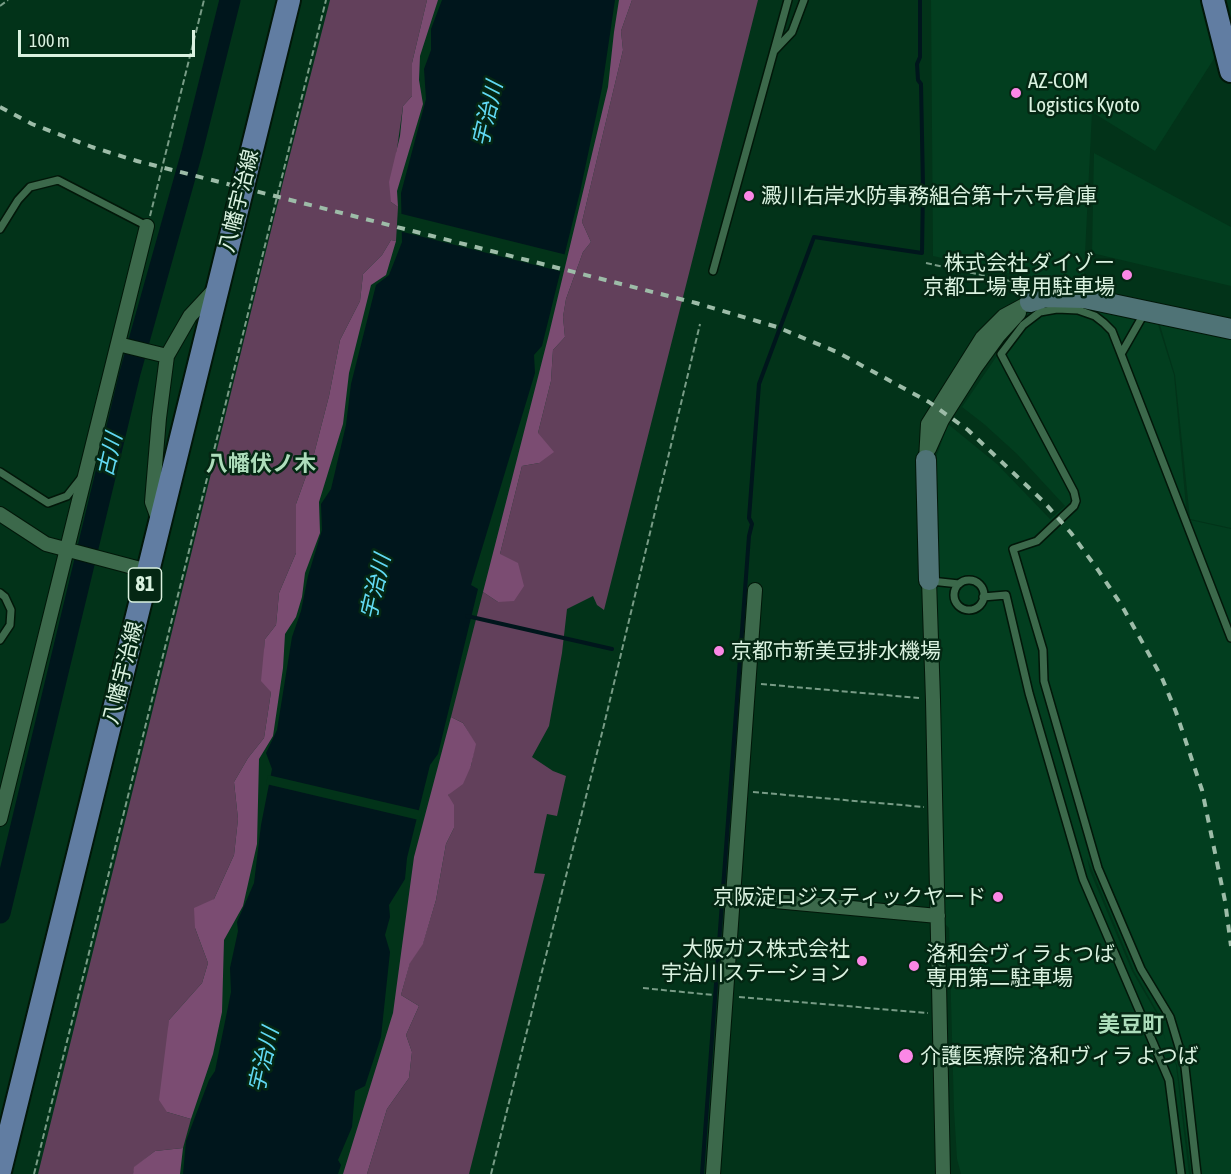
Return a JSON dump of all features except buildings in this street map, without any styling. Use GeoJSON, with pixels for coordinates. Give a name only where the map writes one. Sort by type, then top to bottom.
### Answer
{"type":"FeatureCollection","features":[{"type":"Feature","properties":{"kind":"main road","name":"八幡宇治線"},"geometry":{"type":"LineString","coordinates":[[0,1171],[289,0]]}},
{"type":"Feature","properties":{"kind":"main road"},"geometry":{"type":"LineString","coordinates":[[1213,0],[1226,29],[1231,71]]}},
{"type":"Feature","properties":{"kind":"street"},"geometry":{"type":"LineString","coordinates":[[0,819],[87,470],[123,345],[147,226]]}},
{"type":"Feature","properties":{"kind":"street"},"geometry":{"type":"LineString","coordinates":[[160,522],[152,502],[159,418],[161,354],[190,316],[219,285]]}},
{"type":"Feature","properties":{"kind":"street"},"geometry":{"type":"LineString","coordinates":[[943,1174],[933,700],[928,580],[926,459],[928,424],[977,345],[992,326],[1004,316],[1035,300],[1084,298],[1231,330]]}},
{"type":"Feature","properties":{"kind":"street"},"geometry":{"type":"LineString","coordinates":[[123,345],[161,354]]}},
{"type":"Feature","properties":{"kind":"street"},"geometry":{"type":"LineString","coordinates":[[0,514],[46,544],[148,571]]}},
{"type":"Feature","properties":{"kind":"street"},"geometry":{"type":"LineString","coordinates":[[713,1174],[755,590]]}},
{"type":"Feature","properties":{"kind":"street"},"geometry":{"type":"LineString","coordinates":[[734,891],[764,900],[938,916]]}},
{"type":"Feature","properties":{"kind":"street"},"geometry":{"type":"LineString","coordinates":[[943,1146],[952,1174]]}},
{"type":"Feature","properties":{"kind":"lane"},"geometry":{"type":"LineString","coordinates":[[713,271],[788,0]]}},
{"type":"Feature","properties":{"kind":"lane"},"geometry":{"type":"LineString","coordinates":[[772,53],[792,32],[804,0]]}},
{"type":"Feature","properties":{"kind":"lane"},"geometry":{"type":"LineString","coordinates":[[0,229],[18,200],[30,187],[58,180],[147,226]]}},
{"type":"Feature","properties":{"kind":"lane"},"geometry":{"type":"LineString","coordinates":[[1197,1174],[1185,1066],[1170,1017],[1141,969],[1098,868],[1044,681],[1043,650],[1013,549],[1037,541],[1074,506],[1076,501],[1074,492],[1001,354],[1023,325],[1040,312],[1058,309],[1078,310],[1095,316],[1112,331],[1231,638]]}},
{"type":"Feature","properties":{"kind":"lane"},"geometry":{"type":"LineString","coordinates":[[1121,354],[1141,319]]}},
{"type":"Feature","properties":{"kind":"lane"},"geometry":{"type":"LineString","coordinates":[[0,472],[48,503],[67,496],[87,470]]}},
{"type":"Feature","properties":{"kind":"lane"},"geometry":{"type":"LineString","coordinates":[[928,580],[959,584]]}},
{"type":"Feature","properties":{"kind":"lane"},"geometry":{"type":"LineString","coordinates":[[967,580],[976,582],[982,588],[983,597],[975,608],[970,610],[961,608],[954,596],[956,587],[967,580]]}},
{"type":"Feature","properties":{"kind":"lane"},"geometry":{"type":"LineString","coordinates":[[0,593],[5,597],[11,610],[10,625],[0,640]]}},
{"type":"Feature","properties":{"kind":"lane"},"geometry":{"type":"LineString","coordinates":[[983,597],[1006,595],[1029,693],[1083,879],[1169,1080],[1181,1174]]}},
{"type":"Feature","properties":{"kind":"path"},"geometry":{"type":"LineString","coordinates":[[0,6],[8,0]]}},
{"type":"Feature","properties":{"kind":"path"},"geometry":{"type":"LineString","coordinates":[[147,226],[204,0]]}},
{"type":"Feature","properties":{"kind":"path"},"geometry":{"type":"LineString","coordinates":[[34,1174],[326,0]]}},
{"type":"Feature","properties":{"kind":"path"},"geometry":{"type":"LineString","coordinates":[[926,263],[1026,284],[1035,300]]}},
{"type":"Feature","properties":{"kind":"path"},"geometry":{"type":"LineString","coordinates":[[491,1174],[607,714],[700,324]]}},
{"type":"Feature","properties":{"kind":"path"},"geometry":{"type":"LineString","coordinates":[[749,683],[933,700]]}},
{"type":"Feature","properties":{"kind":"path"},"geometry":{"type":"LineString","coordinates":[[740,791],[935,808]]}},
{"type":"Feature","properties":{"kind":"path"},"geometry":{"type":"LineString","coordinates":[[643,988],[940,1014]]}},
{"type":"Feature","properties":{"kind":"shaded area"},"geometry":{"type":"Polygon","coordinates":[[[330,0],[427,0],[412,63],[412,96],[403,106],[396,156],[391,202],[398,207],[396,241],[391,240],[382,255],[363,274],[360,301],[340,340],[314,454],[296,504],[296,553],[279,593],[276,625],[265,639],[264,658],[271,692],[264,738],[248,758],[234,782],[238,819],[234,855],[214,899],[195,928],[208,963],[202,983],[169,1020],[167,1112],[191,1119],[183,1148],[155,1151],[135,1167],[133,1174],[38,1174],[285,174],[330,0]]]}},
{"type":"Feature","properties":{"kind":"shaded area"},"geometry":{"type":"Polygon","coordinates":[[[427,0],[438,0],[420,56],[419,80],[423,104],[397,191],[398,207],[391,202],[389,182],[400,136],[403,106],[412,96],[412,63],[427,0]]]}},
{"type":"Feature","properties":{"kind":"shaded area"},"geometry":{"type":"Polygon","coordinates":[[[619,0],[632,0],[621,31],[623,50],[582,222],[591,242],[583,252],[566,299],[563,317],[565,337],[553,350],[551,381],[538,433],[554,452],[539,463],[522,466],[500,554],[518,563],[524,586],[514,601],[498,602],[483,592],[549,334],[608,87],[619,0]]]}},
{"type":"Feature","properties":{"kind":"shaded area"},"geometry":{"type":"Polygon","coordinates":[[[632,0],[758,0],[604,610],[597,605],[593,596],[567,609],[549,726],[532,757],[553,771],[566,776],[557,816],[547,814],[534,873],[545,874],[469,1174],[367,1174],[387,1109],[409,1078],[412,1052],[406,1035],[419,1006],[401,995],[410,962],[423,943],[436,900],[446,844],[454,828],[448,795],[471,766],[475,744],[463,723],[451,717],[483,592],[498,602],[500,554],[522,466],[539,463],[538,433],[551,381],[553,350],[565,337],[563,317],[566,299],[583,252],[591,242],[582,222],[623,50],[621,31],[632,0]]]}},
{"type":"Feature","properties":{"kind":"shaded area"},"geometry":{"type":"Polygon","coordinates":[[[931,0],[1205,0],[1217,54],[1155,151],[1092,112],[1083,295],[1038,292],[1029,278],[933,256],[931,0]]]}},
{"type":"Feature","properties":{"kind":"shaded area"},"geometry":{"type":"Polygon","coordinates":[[[1094,153],[1231,227],[1231,286],[1092,253],[1094,153]]]}},
{"type":"Feature","properties":{"kind":"shaded area"},"geometry":{"type":"Polygon","coordinates":[[[391,240],[396,241],[386,275],[371,285],[349,373],[343,424],[319,502],[320,533],[305,573],[302,597],[296,617],[285,634],[283,668],[273,736],[259,759],[257,844],[243,906],[224,940],[222,1012],[213,1054],[191,1119],[167,1112],[159,1100],[169,1020],[202,983],[208,963],[195,928],[194,908],[214,899],[234,855],[238,819],[234,782],[248,758],[264,738],[271,692],[261,681],[265,639],[276,625],[279,593],[296,553],[296,504],[314,454],[340,340],[360,301],[363,274],[382,255],[391,240]]]}},
{"type":"Feature","properties":{"kind":"shaded area"},"geometry":{"type":"Polygon","coordinates":[[[1066,304],[1157,321],[1174,375],[1187,518],[1231,529],[1231,1174],[1191,1174],[1177,1065],[1167,1048],[1176,1065],[1189,1174],[961,1174],[957,1159],[949,928],[944,923],[932,469],[948,424],[997,464],[1050,519],[1065,506],[1017,454],[962,407],[1018,325],[1028,316],[1051,306],[1066,304]],[[1087,858],[1090,871],[1132,971],[1157,1014],[1166,1042],[1158,1013],[1134,971],[1087,858]]]}},
{"type":"Feature","properties":{"kind":"shaded area"},"geometry":{"type":"Polygon","coordinates":[[[1159,322],[1231,337],[1231,528],[1190,519],[1175,375],[1159,322]]]}},
{"type":"Feature","properties":{"kind":"shaded area"},"geometry":{"type":"Polygon","coordinates":[[[451,717],[463,723],[476,744],[471,766],[463,784],[448,795],[454,805],[454,828],[446,844],[436,900],[423,944],[410,963],[401,995],[419,1006],[406,1035],[412,1052],[409,1078],[387,1109],[367,1174],[343,1174],[393,1013],[414,857],[451,717]]]}},
{"type":"Feature","properties":{"kind":"shaded area"},"geometry":{"type":"Polygon","coordinates":[[[183,1148],[180,1174],[133,1174],[134,1167],[155,1151],[183,1148]]]}},
{"type":"Feature","properties":{"kind":"water","name":"宇治川"},"geometry":{"type":"Polygon","coordinates":[[[442,0],[615,0],[602,88],[580,192],[542,346],[534,355],[535,373],[471,585],[478,589],[438,754],[430,765],[407,858],[405,879],[389,905],[390,917],[385,935],[390,952],[381,1037],[365,1086],[355,1091],[352,1127],[338,1160],[341,1165],[338,1174],[183,1174],[186,1141],[209,1080],[215,1071],[231,992],[230,968],[238,931],[237,922],[254,883],[261,825],[272,769],[266,753],[277,730],[292,637],[322,530],[321,504],[331,489],[346,425],[351,384],[376,285],[389,275],[402,242],[401,193],[426,99],[424,69],[431,50],[431,29],[442,0]]]}},
{"type":"Feature","properties":{"kind":"pier"},"geometry":{"type":"Polygon","coordinates":[[[398,213],[567,255],[563,272],[399,231],[398,213]]]}},
{"type":"Feature","properties":{"kind":"pier"},"geometry":{"type":"Polygon","coordinates":[[[268,775],[422,811],[419,820],[266,784],[268,775]]]}},
{"type":"Feature","properties":{"kind":"waterway","name":"古川"},"geometry":{"type":"LineString","coordinates":[[0,913],[130,373],[192,152],[230,0]]}},
{"type":"Feature","properties":{"kind":"waterway"},"geometry":{"type":"LineString","coordinates":[[702,1174],[749,536],[752,524],[749,518],[759,384],[814,237],[922,253],[921,84],[918,80],[917,64],[920,57],[920,0]]}},
{"type":"Feature","properties":{"kind":"waterway"},"geometry":{"type":"LineString","coordinates":[[467,616],[612,649]]}},
{"type":"Feature","properties":{"kind":"railway"},"geometry":{"type":"LineString","coordinates":[[0,107],[32,124],[137,161],[696,303],[777,327],[837,352],[929,402],[968,430],[1044,502],[1071,533],[1098,570],[1145,647],[1162,678],[1176,712],[1202,790],[1225,901],[1231,946]]}},
{"type":"Feature","properties":{"kind":"place","name":"AZ-COM Logistics Kyoto"},"geometry":{"type":"Point","coordinates":[1016,93]}},
{"type":"Feature","properties":{"kind":"place","name":"澱川右岸水防事務組合第十六号倉庫"},"geometry":{"type":"Point","coordinates":[749,196]}},
{"type":"Feature","properties":{"kind":"place","name":"株式会社 ダイゾー 京都工場 専用駐車場"},"geometry":{"type":"Point","coordinates":[1127,275]}},
{"type":"Feature","properties":{"kind":"place","name":"京都市新美豆排水機場"},"geometry":{"type":"Point","coordinates":[719,651]}},
{"type":"Feature","properties":{"kind":"place","name":"京阪淀ロジスティックヤード"},"geometry":{"type":"Point","coordinates":[998,897]}},
{"type":"Feature","properties":{"kind":"place","name":"大阪ガス株式会社 宇治川ステーション"},"geometry":{"type":"Point","coordinates":[862,961]}},
{"type":"Feature","properties":{"kind":"place","name":"洛和会ヴィラよつば 専用第二駐車場"},"geometry":{"type":"Point","coordinates":[914,966]}},
{"type":"Feature","properties":{"kind":"place","name":"介護医療院 洛和ヴィラ よつば"},"geometry":{"type":"Point","coordinates":[906,1056]}},
{"type":"Feature","properties":{"kind":"district","name":"八幡伏ノ木"},"geometry":{"type":"Point","coordinates":[261,464]}},
{"type":"Feature","properties":{"kind":"district","name":"美豆町"},"geometry":{"type":"Point","coordinates":[1131,1025]}}]}
